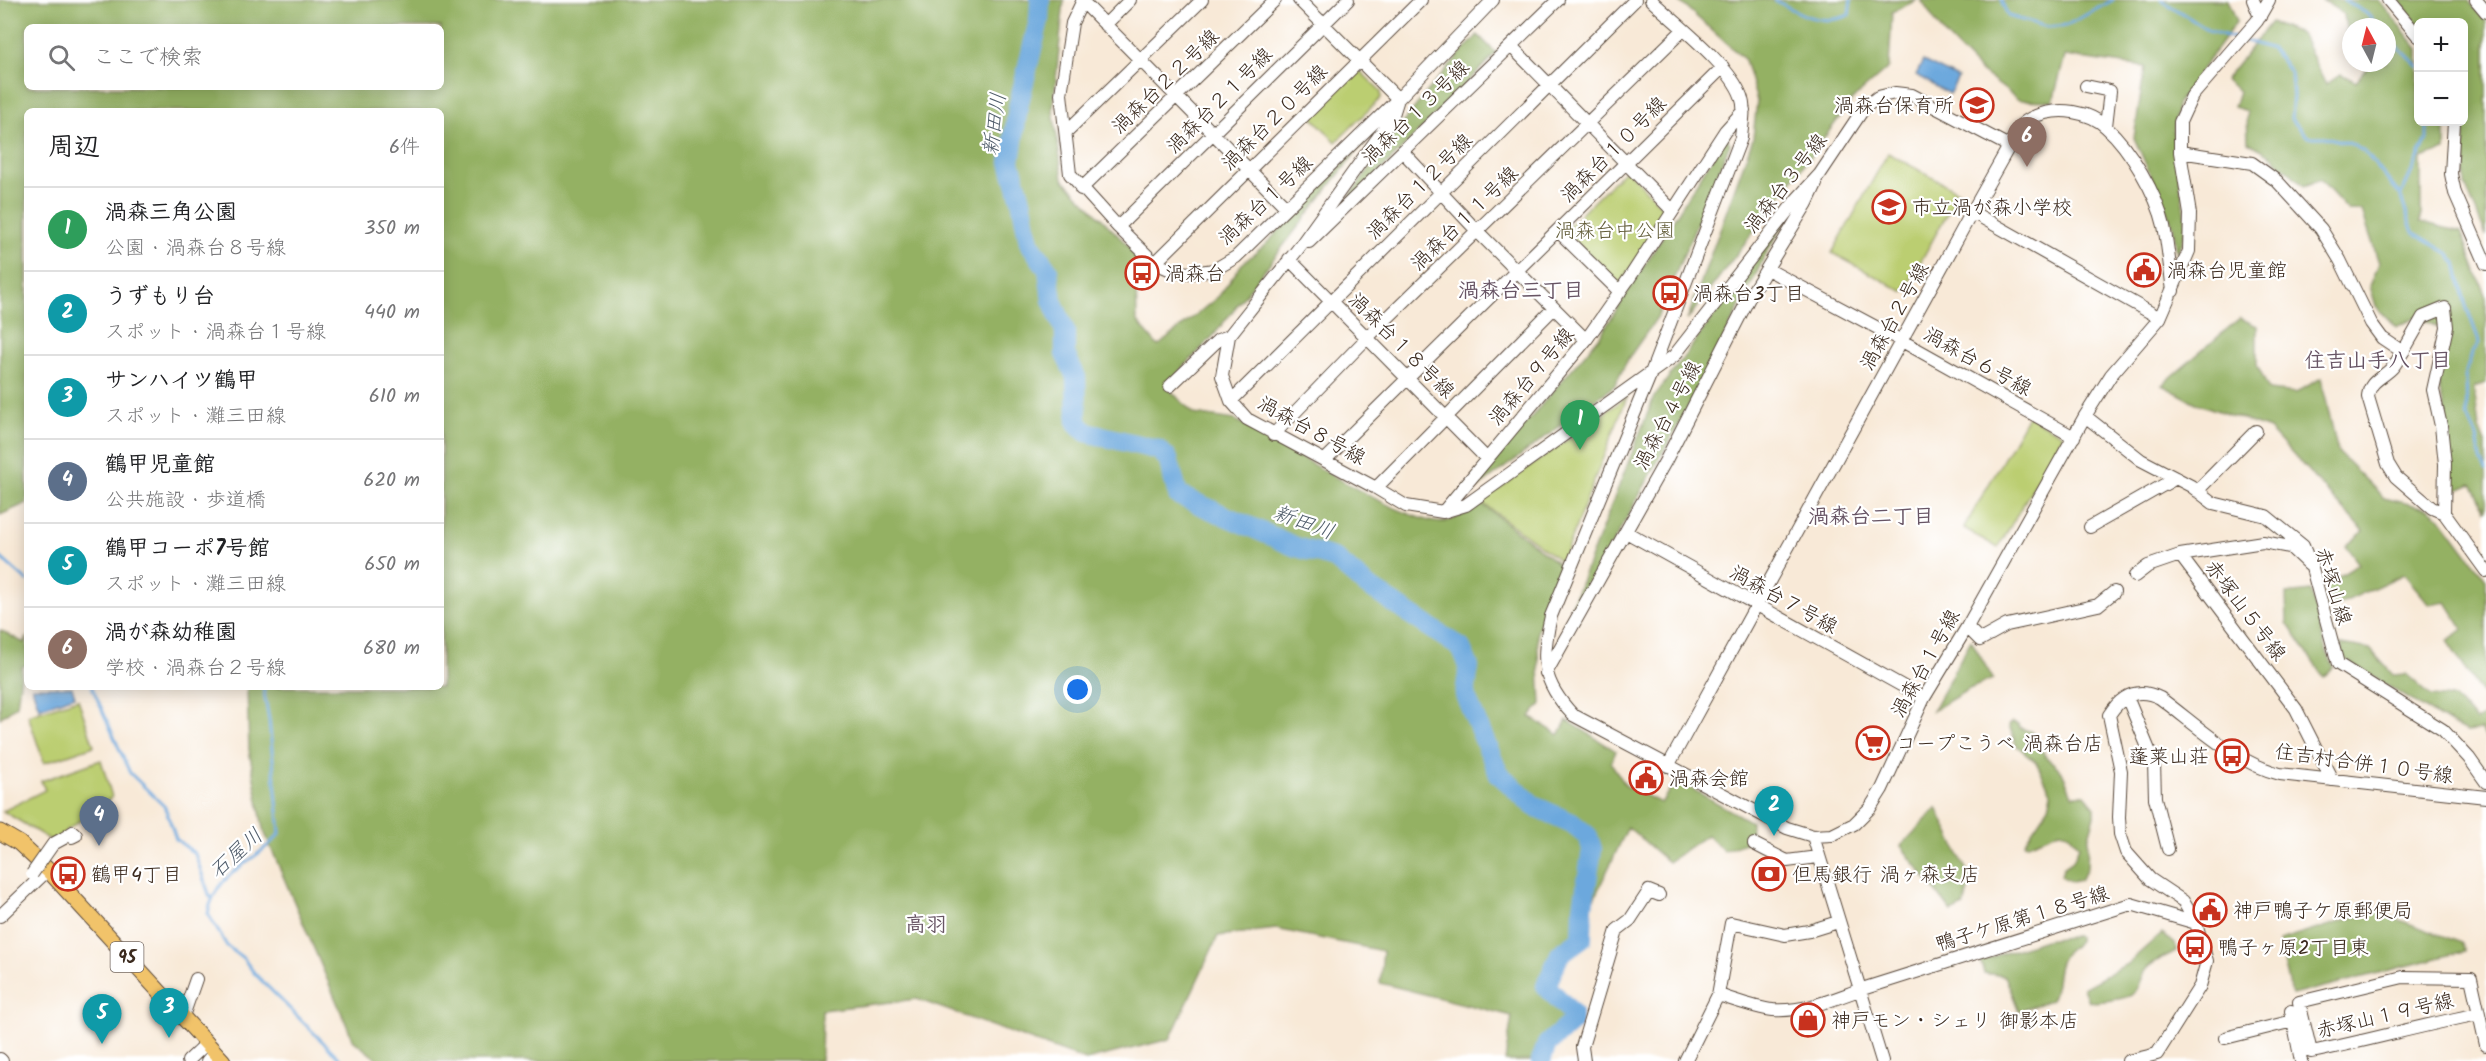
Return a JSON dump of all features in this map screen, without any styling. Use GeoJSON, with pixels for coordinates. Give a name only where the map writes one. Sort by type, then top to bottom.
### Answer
{"type":"FeatureCollection","features":[{"type":"Feature","properties":{"kind":"main road","name":"95"},"geometry":{"type":"LineString","coordinates":[[0,832],[19,843],[48,870],[183,1016],[213,1054]]}},
{"type":"Feature","properties":{"kind":"street"},"geometry":{"type":"LineString","coordinates":[[1106,25],[1130,0]]}},
{"type":"Feature","properties":{"kind":"street"},"geometry":{"type":"LineString","coordinates":[[1066,132],[1202,0]]}},
{"type":"Feature","properties":{"kind":"street","name":"渦森台２２号線"},"geometry":{"type":"LineString","coordinates":[[1081,189],[1275,0]]}},
{"type":"Feature","properties":{"kind":"street"},"geometry":{"type":"LineString","coordinates":[[1299,0],[1398,99]]}},
{"type":"Feature","properties":{"kind":"street","name":"渦森台２１号線"},"geometry":{"type":"LineString","coordinates":[[1118,227],[1348,0]]}},
{"type":"Feature","properties":{"kind":"street","name":"渦森台２０号線"},"geometry":{"type":"LineString","coordinates":[[1155,263],[1421,0]]}},
{"type":"Feature","properties":{"kind":"street","name":"渦森台１号線"},"geometry":{"type":"LineString","coordinates":[[1082,1],[1072,23],[1061,94],[1070,174],[1081,189],[1155,263],[1176,272],[1214,270],[1236,257],[1398,99],[1493,0]]}},
{"type":"Feature","properties":{"kind":"street","name":"渦森台１３号線"},"geometry":{"type":"LineString","coordinates":[[1298,249],[1310,242],[1558,0]]}},
{"type":"Feature","properties":{"kind":"street","name":"渦森台１２号線"},"geometry":{"type":"LineString","coordinates":[[1231,401],[1635,0]]}},
{"type":"Feature","properties":{"kind":"street","name":"渦森台１号線"},"geometry":{"type":"LineString","coordinates":[[1651,0],[1723,67],[1734,82],[1741,96],[1744,110],[1741,138],[1651,373],[1551,616],[1545,644],[1546,674],[1556,698],[1573,716],[1787,828],[1813,836],[1832,835],[1854,824],[1870,808],[1882,789],[1924,698],[1967,627],[2085,416],[2111,375],[2160,318],[2189,250],[2190,214],[2180,152],[2180,122],[2192,96],[2258,19],[2269,0]]}},
{"type":"Feature","properties":{"kind":"street"},"geometry":{"type":"LineString","coordinates":[[2253,0],[2258,19]]}},
{"type":"Feature","properties":{"kind":"street"},"geometry":{"type":"LineString","coordinates":[[2388,0],[2414,31]]}},
{"type":"Feature","properties":{"kind":"street"},"geometry":{"type":"LineString","coordinates":[[2476,0],[2486,12]]}},
{"type":"Feature","properties":{"kind":"street"},"geometry":{"type":"LineString","coordinates":[[1082,1],[1286,207]]}},
{"type":"Feature","properties":{"kind":"street","name":"渦森台１１号線"},"geometry":{"type":"LineString","coordinates":[[1273,435],[1368,338],[1683,30]]}},
{"type":"Feature","properties":{"kind":"street"},"geometry":{"type":"LineString","coordinates":[[1511,46],[1673,211]]}},
{"type":"Feature","properties":{"kind":"street","name":"渦森台１０号線"},"geometry":{"type":"LineString","coordinates":[[1325,460],[1723,67]]}},
{"type":"Feature","properties":{"kind":"street"},"geometry":{"type":"LineString","coordinates":[[2093,84],[2110,91],[2106,126]]}},
{"type":"Feature","properties":{"kind":"street","name":"渦森台３号線"},"geometry":{"type":"LineString","coordinates":[[1651,373],[1674,356],[1797,199],[1820,174],[1864,108],[1878,97],[1895,93],[1912,95],[2009,146]]}},
{"type":"Feature","properties":{"kind":"street","name":"渦森台８号線"},"geometry":{"type":"LineString","coordinates":[[1398,99],[1392,118],[1298,249],[1229,336],[1222,376],[1231,401],[1247,419],[1406,506],[1443,513]]}},
{"type":"Feature","properties":{"kind":"street","name":"渦森台９号線"},"geometry":{"type":"LineString","coordinates":[[1443,513],[1587,340],[1725,131],[1744,110]]}},
{"type":"Feature","properties":{"kind":"street","name":"渦森台２号線"},"geometry":{"type":"LineString","coordinates":[[1668,766],[2021,125],[2028,119],[2047,112],[2064,111],[2086,114],[2106,126],[2138,169],[2155,198],[2163,225],[2173,292]]}},
{"type":"Feature","properties":{"kind":"street"},"geometry":{"type":"LineString","coordinates":[[2454,126],[2451,174],[2453,183],[2486,264]]}},
{"type":"Feature","properties":{"kind":"street"},"geometry":{"type":"LineString","coordinates":[[1403,152],[1478,232],[1587,340]]}},
{"type":"Feature","properties":{"kind":"street"},"geometry":{"type":"LineString","coordinates":[[2180,152],[2252,163],[2277,181],[2321,229],[2340,260],[2371,323],[2382,338],[2403,352]]}},
{"type":"Feature","properties":{"kind":"street","name":"渦森台４号線"},"geometry":{"type":"LineString","coordinates":[[1546,674],[1666,460],[1750,296],[1807,203],[1820,174]]}},
{"type":"Feature","properties":{"kind":"street"},"geometry":{"type":"LineString","coordinates":[[1972,212],[2160,318]]}},
{"type":"Feature","properties":{"kind":"street"},"geometry":{"type":"LineString","coordinates":[[1558,231],[1620,292]]}},
{"type":"Feature","properties":{"kind":"street","name":"渦森台１８号線"},"geometry":{"type":"LineString","coordinates":[[1289,259],[1487,459]]}},
{"type":"Feature","properties":{"kind":"street","name":"渦森台６号線"},"geometry":{"type":"LineString","coordinates":[[1767,269],[2074,437]]}},
{"type":"Feature","properties":{"kind":"street"},"geometry":{"type":"LineString","coordinates":[[1376,488],[1554,308]]}},
{"type":"Feature","properties":{"kind":"street"},"geometry":{"type":"LineString","coordinates":[[2444,513],[2444,455],[2441,426],[2433,390],[2447,327],[2445,308],[2424,318],[2393,368],[2373,382],[2368,389],[2368,397],[2388,464],[2396,477],[2432,508],[2444,513],[2486,571]]}},
{"type":"Feature","properties":{"kind":"street"},"geometry":{"type":"LineString","coordinates":[[1170,386],[1218,340],[1229,336]]}},
{"type":"Feature","properties":{"kind":"street"},"geometry":{"type":"LineString","coordinates":[[1443,513],[1466,505],[1651,373]]}},
{"type":"Feature","properties":{"kind":"street","name":"赤塚山線"},"geometry":{"type":"LineString","coordinates":[[2085,416],[2141,460],[2176,478],[2213,503],[2266,516],[2303,546],[2312,568],[2338,664],[2443,730],[2469,758],[2486,782]]}},
{"type":"Feature","properties":{"kind":"street"},"geometry":{"type":"LineString","coordinates":[[2196,490],[2256,431]]}},
{"type":"Feature","properties":{"kind":"street"},"geometry":{"type":"LineString","coordinates":[[2090,527],[2176,478]]}},
{"type":"Feature","properties":{"kind":"street","name":"渦森台７号線"},"geometry":{"type":"LineString","coordinates":[[1626,532],[1924,698]]}},
{"type":"Feature","properties":{"kind":"street","name":"赤塚山５号線"},"geometry":{"type":"LineString","coordinates":[[2312,568],[2290,547],[2263,542],[2180,555],[2296,709],[2332,780]]}},
{"type":"Feature","properties":{"kind":"street"},"geometry":{"type":"LineString","coordinates":[[2135,576],[2148,566],[2180,555]]}},
{"type":"Feature","properties":{"kind":"street"},"geometry":{"type":"LineString","coordinates":[[1967,627],[1980,640],[2007,625],[2097,605],[2114,592]]}},
{"type":"Feature","properties":{"kind":"street","name":"住吉村合併１０号線"},"geometry":{"type":"LineString","coordinates":[[2127,697],[2148,692],[2152,694],[2240,758],[2259,768],[2280,774],[2486,797]]}},
{"type":"Feature","properties":{"kind":"street"},"geometry":{"type":"LineString","coordinates":[[2130,1061],[2157,1054],[2200,986],[2207,961],[2196,923],[2182,901],[2150,879],[2126,852],[2123,843],[2119,817],[2121,771],[2109,715],[2117,702],[2127,697],[2154,762],[2155,798],[2168,849]]}},
{"type":"Feature","properties":{"kind":"street"},"geometry":{"type":"LineString","coordinates":[[1813,836],[1882,1061]]}},
{"type":"Feature","properties":{"kind":"street"},"geometry":{"type":"LineString","coordinates":[[32,873],[53,844],[68,838]]}},
{"type":"Feature","properties":{"kind":"street"},"geometry":{"type":"LineString","coordinates":[[1754,844],[1787,861],[1818,857]]}},
{"type":"Feature","properties":{"kind":"street"},"geometry":{"type":"LineString","coordinates":[[0,916],[48,870]]}},
{"type":"Feature","properties":{"kind":"street"},"geometry":{"type":"LineString","coordinates":[[1584,1061],[1582,1047],[1617,930],[1630,920],[1649,891],[1659,895]]}},
{"type":"Feature","properties":{"kind":"street","name":"鴨子ケ原第１８号線"},"geometry":{"type":"LineString","coordinates":[[1718,995],[1771,1010],[1797,1010],[1822,1004],[1859,990],[2131,904],[2196,923]]}},
{"type":"Feature","properties":{"kind":"street"},"geometry":{"type":"LineString","coordinates":[[1686,1061],[1718,995],[1731,923],[1785,935],[1809,931],[1838,922]]}},
{"type":"Feature","properties":{"kind":"street","name":"赤塚山１９号線"},"geometry":{"type":"LineString","coordinates":[[2479,1014],[2420,1025],[2367,1041],[2311,1052],[2299,1002],[2403,977],[2471,978],[2479,1014],[2486,1046]]}},
{"type":"Feature","properties":{"kind":"street"},"geometry":{"type":"LineString","coordinates":[[183,1016],[196,979]]}},
{"type":"Feature","properties":{"kind":"street"},"geometry":{"type":"LineString","coordinates":[[2225,1038],[2292,1016],[2301,1061]]}},
{"type":"Feature","properties":{"kind":"street"},"geometry":{"type":"LineString","coordinates":[[188,1061],[213,1054]]}},
{"type":"Feature","properties":{"kind":"green space"},"geometry":{"type":"Polygon","coordinates":[[[0,0],[1064,0],[1053,109],[1063,179],[1141,259],[1136,279],[1137,321],[1158,346],[1219,296],[1242,264],[1266,244],[1364,142],[1214,335],[1166,386],[1194,414],[1235,420],[1246,425],[1346,483],[1428,521],[1444,522],[1454,519],[1482,504],[1560,565],[1537,632],[1541,704],[1530,717],[1559,735],[1567,720],[1616,751],[1611,763],[1626,786],[1661,803],[1676,780],[1751,822],[1750,841],[1724,851],[1707,835],[1668,862],[1628,827],[1563,964],[1547,992],[1565,1012],[1543,1061],[1505,1061],[1512,1016],[1380,983],[1383,951],[1276,929],[1218,936],[1170,1039],[1086,1060],[917,999],[822,1010],[821,1061],[379,1061],[353,1040],[263,829],[249,750],[247,690],[444,690],[444,108],[24,108],[24,504],[0,515],[0,0]]]}},
{"type":"Feature","properties":{"kind":"green space"},"geometry":{"type":"Polygon","coordinates":[[[1678,0],[1917,0],[1892,12],[1889,67],[1854,98],[1687,320],[1753,138],[1757,101],[1745,60],[1678,0]]]}},
{"type":"Feature","properties":{"kind":"green space"},"geometry":{"type":"Polygon","coordinates":[[[1921,0],[2228,0],[2237,21],[2177,104],[2173,134],[2186,224],[2183,241],[2177,253],[2173,225],[2134,138],[2145,67],[2065,56],[2053,101],[2019,100],[1979,70],[1944,34],[1921,0]]]}},
{"type":"Feature","properties":{"kind":"green space"},"geometry":{"type":"Polygon","coordinates":[[[2322,0],[2379,0],[2393,18],[2345,18],[2344,14],[2322,0]]]}},
{"type":"Feature","properties":{"kind":"green space"},"geometry":{"type":"Polygon","coordinates":[[[2399,0],[2468,0],[2486,22],[2486,236],[2465,185],[2465,126],[2468,126],[2468,18],[2414,20],[2399,0]]]}},
{"type":"Feature","properties":{"kind":"green space"},"geometry":{"type":"Polygon","coordinates":[[[2396,21],[2414,44],[2414,126],[2445,126],[2445,150],[2421,158],[2421,222],[2461,232],[2486,298],[2486,383],[2474,387],[2479,428],[2486,445],[2486,511],[2472,484],[2449,494],[2449,432],[2439,387],[2440,328],[2417,317],[2396,327],[2376,306],[2370,286],[2379,263],[2362,211],[2348,210],[2320,180],[2304,186],[2271,155],[2248,142],[2247,111],[2234,107],[2239,91],[2225,80],[2271,22],[2301,34],[2326,85],[2341,74],[2356,82],[2364,72],[2396,72],[2396,21]]]}},
{"type":"Feature","properties":{"kind":"green space"},"geometry":{"type":"Polygon","coordinates":[[[1478,35],[1496,53],[1335,217],[1439,77],[1478,35]]]}},
{"type":"Feature","properties":{"kind":"green space"},"geometry":{"type":"Polygon","coordinates":[[[1360,71],[1381,91],[1381,98],[1336,142],[1311,116],[1355,72],[1360,71]]]}},
{"type":"Feature","properties":{"kind":"green space"},"geometry":{"type":"Polygon","coordinates":[[[1726,136],[1730,144],[1658,316],[1628,359],[1615,385],[1476,489],[1470,489],[1600,336],[1726,136]]]}},
{"type":"Feature","properties":{"kind":"green space"},"geometry":{"type":"Polygon","coordinates":[[[1888,153],[1959,192],[1904,292],[1832,253],[1888,153]]]}},
{"type":"Feature","properties":{"kind":"green space","name":"渦森台中公園"},"geometry":{"type":"Polygon","coordinates":[[[1626,169],[1667,212],[1620,285],[1564,231],[1626,169]]]}},
{"type":"Feature","properties":{"kind":"green space"},"geometry":{"type":"Polygon","coordinates":[[[1797,204],[1768,250],[1702,382],[1578,606],[1571,607],[1654,397],[1797,204]]]}},
{"type":"Feature","properties":{"kind":"green space"},"geometry":{"type":"Polygon","coordinates":[[[2240,318],[2257,326],[2257,365],[2269,390],[2296,393],[2321,378],[2338,452],[2384,498],[2430,509],[2440,517],[2486,579],[2486,700],[2447,641],[2463,629],[2446,602],[2430,605],[2404,574],[2329,609],[2325,585],[2359,564],[2346,546],[2364,531],[2269,429],[2196,403],[2162,385],[2240,318]]]}},
{"type":"Feature","properties":{"kind":"green space"},"geometry":{"type":"Polygon","coordinates":[[[1627,397],[1562,562],[1481,502],[1627,397]]]}},
{"type":"Feature","properties":{"kind":"green space"},"geometry":{"type":"Polygon","coordinates":[[[2028,416],[2063,435],[1998,548],[1964,528],[2028,416]]]}},
{"type":"Feature","properties":{"kind":"green space"},"geometry":{"type":"Polygon","coordinates":[[[2311,591],[2325,648],[2334,667],[2323,677],[2287,623],[2286,594],[2311,591]]]}},
{"type":"Feature","properties":{"kind":"green space"},"geometry":{"type":"Polygon","coordinates":[[[0,630],[24,643],[24,666],[17,705],[0,718],[0,630]]]}},
{"type":"Feature","properties":{"kind":"green space"},"geometry":{"type":"Polygon","coordinates":[[[1971,640],[1993,679],[1969,689],[1932,711],[1971,640]]]}},
{"type":"Feature","properties":{"kind":"green space"},"geometry":{"type":"Polygon","coordinates":[[[2341,644],[2370,649],[2393,675],[2406,674],[2431,696],[2454,698],[2476,721],[2486,715],[2486,738],[2481,730],[2467,732],[2452,725],[2344,659],[2341,644]]]}},
{"type":"Feature","properties":{"kind":"green space"},"geometry":{"type":"Polygon","coordinates":[[[78,699],[94,746],[44,763],[28,715],[78,699]]]}},
{"type":"Feature","properties":{"kind":"green space"},"geometry":{"type":"Polygon","coordinates":[[[2012,722],[2032,732],[2037,738],[2045,756],[2062,771],[2072,795],[2085,795],[2095,807],[2095,816],[2088,840],[2087,868],[2080,880],[2072,882],[2061,876],[2063,868],[2073,861],[2079,846],[2068,833],[2060,831],[2028,844],[2024,843],[2049,806],[2052,794],[2036,762],[2016,745],[2009,725],[2012,722]]]}},
{"type":"Feature","properties":{"kind":"green space"},"geometry":{"type":"Polygon","coordinates":[[[101,760],[112,797],[52,841],[3,811],[45,790],[41,781],[101,760]]]}},
{"type":"Feature","properties":{"kind":"green space"},"geometry":{"type":"Polygon","coordinates":[[[1937,808],[1971,880],[1964,906],[1952,912],[1901,846],[1937,808]]]}},
{"type":"Feature","properties":{"kind":"green space"},"geometry":{"type":"Polygon","coordinates":[[[2375,911],[2462,943],[2465,951],[2292,995],[2279,941],[2375,911]]]}},
{"type":"Feature","properties":{"kind":"green space"},"geometry":{"type":"Polygon","coordinates":[[[2162,933],[2175,944],[2176,951],[2157,960],[2147,968],[2134,993],[2112,1000],[2088,1001],[2083,988],[2127,964],[2162,933]]]}},
{"type":"Feature","properties":{"kind":"green space"},"geometry":{"type":"Polygon","coordinates":[[[2079,937],[2079,941],[2065,953],[2060,963],[2051,1000],[2019,1011],[2005,976],[1984,973],[1980,961],[2045,940],[2079,937]]]}},
{"type":"Feature","properties":{"kind":"water"},"geometry":{"type":"Polygon","coordinates":[[[1923,61],[1958,78],[1949,94],[1916,75],[1923,61]]]}},
{"type":"Feature","properties":{"kind":"water"},"geometry":{"type":"Polygon","coordinates":[[[33,690],[73,690],[75,696],[39,708],[33,690]]]}},
{"type":"Feature","properties":{"kind":"waterway","name":"新田川"},"geometry":{"type":"LineString","coordinates":[[1040,0],[1039,20],[1018,107],[1010,162],[1021,200],[1029,242],[1048,270],[1052,300],[1065,331],[1065,354],[1076,377],[1077,423],[1086,432],[1159,450],[1168,459],[1178,495],[1296,547],[1334,558],[1366,585],[1461,648],[1469,666],[1465,695],[1499,774],[1534,806],[1572,823],[1588,836],[1592,849],[1583,907],[1582,938],[1560,954],[1546,986],[1572,1013],[1572,1022],[1547,1044],[1541,1061]]}},
{"type":"Feature","properties":{"kind":"waterway"},"geometry":{"type":"LineString","coordinates":[[1775,0],[1802,14],[1829,20],[1849,15],[1851,0]]}},
{"type":"Feature","properties":{"kind":"waterway"},"geometry":{"type":"LineString","coordinates":[[2001,0],[2008,16],[2048,27],[2067,25],[2113,0]]}},
{"type":"Feature","properties":{"kind":"waterway"},"geometry":{"type":"LineString","coordinates":[[2161,0],[2210,31],[2238,39]]}},
{"type":"Feature","properties":{"kind":"waterway"},"geometry":{"type":"LineString","coordinates":[[2344,0],[2371,18]]}},
{"type":"Feature","properties":{"kind":"waterway"},"geometry":{"type":"LineString","coordinates":[[2244,40],[2272,49],[2291,73],[2293,96],[2291,119],[2308,137],[2325,137],[2349,143],[2365,152],[2400,195],[2413,232],[2448,253],[2456,263],[2465,303],[2479,343],[2472,353],[2466,372],[2467,415],[2477,437],[2481,460],[2486,471]]}},
{"type":"Feature","properties":{"kind":"waterway"},"geometry":{"type":"LineString","coordinates":[[2396,45],[2414,62]]}},
{"type":"Feature","properties":{"kind":"waterway"},"geometry":{"type":"LineString","coordinates":[[2401,195],[2427,139],[2427,126]]}},
{"type":"Feature","properties":{"kind":"waterway"},"geometry":{"type":"LineString","coordinates":[[0,557],[24,578]]}},
{"type":"Feature","properties":{"kind":"waterway"},"geometry":{"type":"LineString","coordinates":[[93,690],[130,773],[165,807],[176,839],[195,854],[210,897]]}},
{"type":"Feature","properties":{"kind":"waterway","name":"石屋川"},"geometry":{"type":"LineString","coordinates":[[264,690],[269,720],[280,833],[219,887],[212,899],[208,914],[227,946],[243,958],[255,974],[342,1061]]}},
{"type":"Feature","properties":{"kind":"place","name":"渦森台保育所"},"geometry":{"type":"Point","coordinates":[1977,105]}},
{"type":"Feature","properties":{"kind":"place","name":"渦が森幼稚園"},"geometry":{"type":"Point","coordinates":[2027,167]}},
{"type":"Feature","properties":{"kind":"place","name":"市立渦が森小学校"},"geometry":{"type":"Point","coordinates":[1889,207]}},
{"type":"Feature","properties":{"kind":"place","name":"渦森台児童館"},"geometry":{"type":"Point","coordinates":[2144,270]}},
{"type":"Feature","properties":{"kind":"place","name":"渦森台"},"geometry":{"type":"Point","coordinates":[1142,273]}},
{"type":"Feature","properties":{"kind":"place","name":"渦森台3丁目"},"geometry":{"type":"Point","coordinates":[1670,293]}},
{"type":"Feature","properties":{"kind":"place","name":"渦森三角公園"},"geometry":{"type":"Point","coordinates":[1580,450]}},
{"type":"Feature","properties":{"kind":"place","name":"コープこうべ 渦森台店"},"geometry":{"type":"Point","coordinates":[1873,743]}},
{"type":"Feature","properties":{"kind":"place","name":"蓬莱山荘"},"geometry":{"type":"Point","coordinates":[2232,756]}},
{"type":"Feature","properties":{"kind":"place","name":"渦森会館"},"geometry":{"type":"Point","coordinates":[1646,778]}},
{"type":"Feature","properties":{"kind":"place","name":"うずもり台"},"geometry":{"type":"Point","coordinates":[1774,836]}},
{"type":"Feature","properties":{"kind":"place","name":"鶴甲児童館"},"geometry":{"type":"Point","coordinates":[99,846]}},
{"type":"Feature","properties":{"kind":"place","name":"鶴甲4丁目"},"geometry":{"type":"Point","coordinates":[68,874]}},
{"type":"Feature","properties":{"kind":"place","name":"但馬銀行 渦ヶ森支店"},"geometry":{"type":"Point","coordinates":[1769,874]}},
{"type":"Feature","properties":{"kind":"place","name":"神戸鴨子ケ原郵便局"},"geometry":{"type":"Point","coordinates":[2210,910]}},
{"type":"Feature","properties":{"kind":"place","name":"鴨子ヶ原2丁目東"},"geometry":{"type":"Point","coordinates":[2195,947]}},
{"type":"Feature","properties":{"kind":"place","name":"神戸モン・シェリ 御影本店"},"geometry":{"type":"Point","coordinates":[1808,1020]}},
{"type":"Feature","properties":{"kind":"place","name":"サンハイツ鶴甲"},"geometry":{"type":"Point","coordinates":[169,1038]}},
{"type":"Feature","properties":{"kind":"place","name":"鶴甲コーポ7号館"},"geometry":{"type":"Point","coordinates":[102,1044]}},
{"type":"Feature","properties":{"kind":"district","name":"渦森台三丁目"},"geometry":{"type":"Point","coordinates":[1521,290]}},
{"type":"Feature","properties":{"kind":"district","name":"住吉山手八丁目"},"geometry":{"type":"Point","coordinates":[2378,360]}},
{"type":"Feature","properties":{"kind":"district","name":"渦森台二丁目"},"geometry":{"type":"Point","coordinates":[1871,516]}},
{"type":"Feature","properties":{"kind":"district","name":"高羽"},"geometry":{"type":"Point","coordinates":[926,924]}}]}
